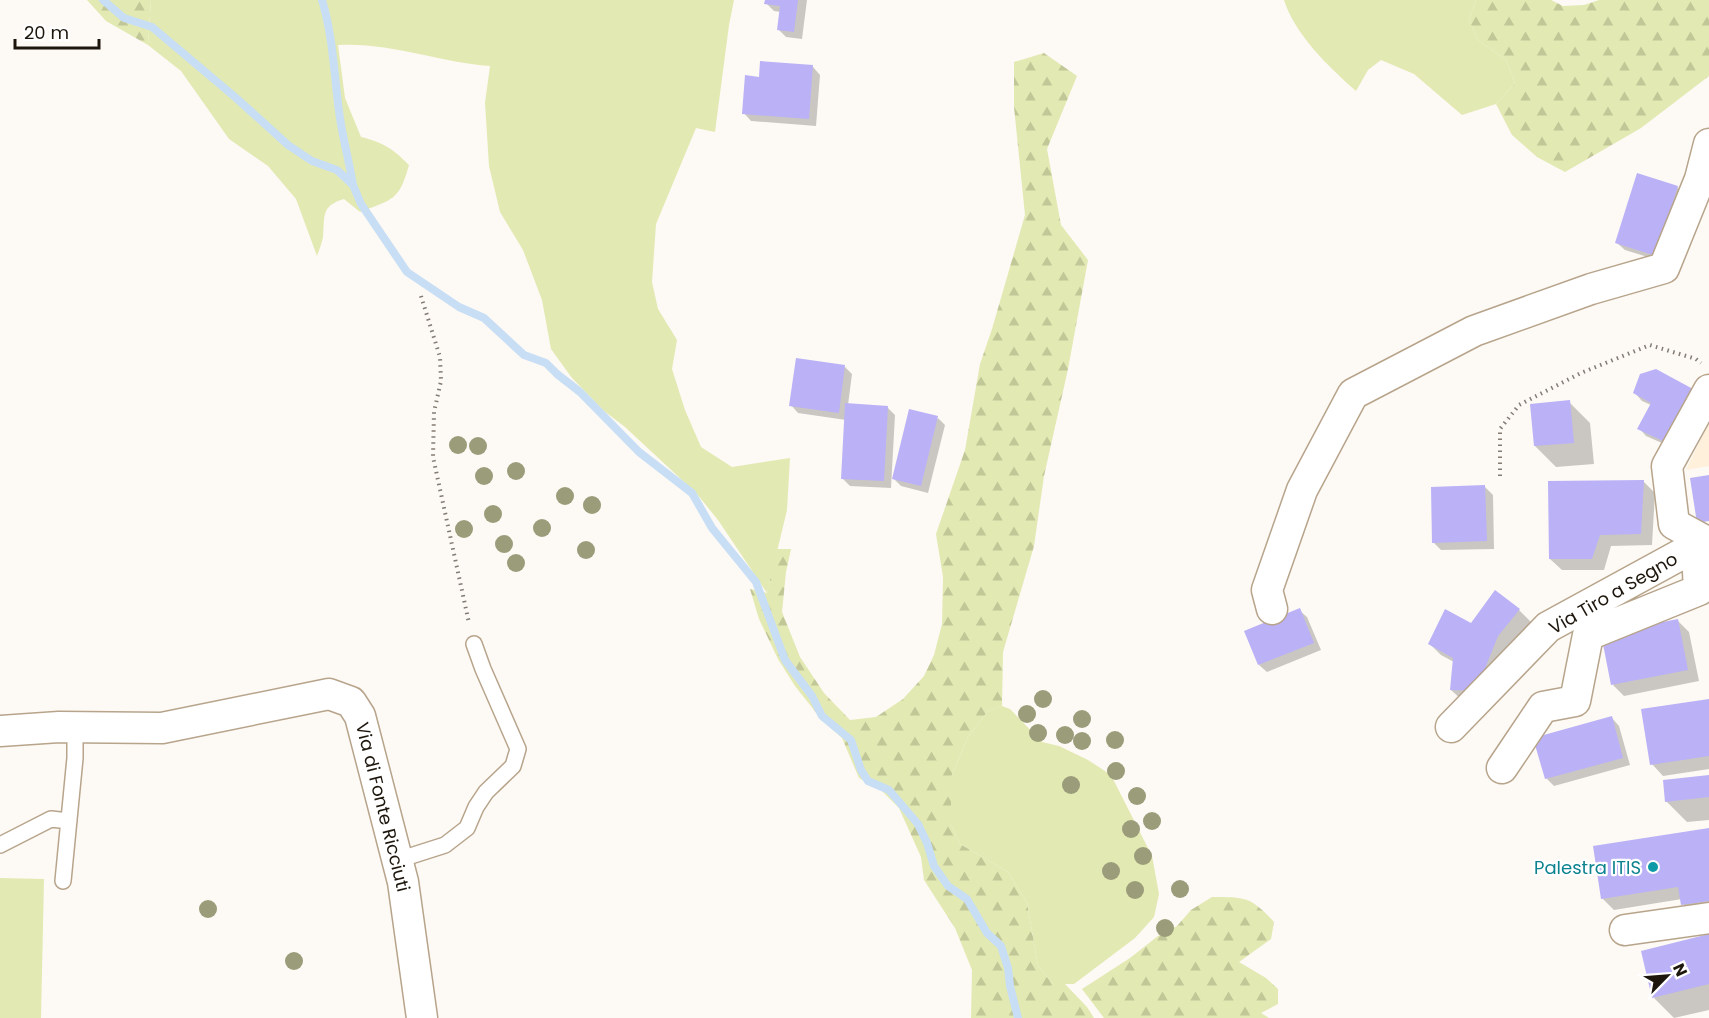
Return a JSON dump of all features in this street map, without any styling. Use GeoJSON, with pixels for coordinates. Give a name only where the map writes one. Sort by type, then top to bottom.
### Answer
{"type":"FeatureCollection","features":[{"type":"Feature","properties":{"kind":"street"},"geometry":{"type":"LineString","coordinates":[[1272,609],[1267,590],[1302,490],[1353,394],[1474,331],[1591,289],[1664,268],[1700,179],[1709,144]]}},
{"type":"Feature","properties":{"kind":"street","name":"Via Tiro a Segno"},"geometry":{"type":"LineString","coordinates":[[1451,727],[1548,627],[1689,550],[1702,540],[1674,524],[1667,466],[1709,390]]}},
{"type":"Feature","properties":{"kind":"street"},"geometry":{"type":"LineString","coordinates":[[1502,768],[1543,707],[1575,701],[1588,635],[1699,590],[1702,540]]}},
{"type":"Feature","properties":{"kind":"street","name":"Via di Fonte Ricciuti"},"geometry":{"type":"LineString","coordinates":[[0,731],[162,728],[329,694],[351,702],[360,716],[403,882],[422,1018]]}},
{"type":"Feature","properties":{"kind":"street"},"geometry":{"type":"LineString","coordinates":[[1625,930],[1709,918]]}},
{"type":"Feature","properties":{"kind":"lane"},"geometry":{"type":"LineString","coordinates":[[398,860],[445,845],[467,828],[476,807],[486,792],[513,766],[518,749],[474,644]]}},
{"type":"Feature","properties":{"kind":"lane"},"geometry":{"type":"LineString","coordinates":[[63,880],[75,758],[75,728]]}},
{"type":"Feature","properties":{"kind":"lane"},"geometry":{"type":"LineString","coordinates":[[0,845],[51,819],[69,821]]}},
{"type":"Feature","properties":{"kind":"path"},"geometry":{"type":"LineString","coordinates":[[421,296],[440,357],[441,381],[434,412],[433,458],[474,644]]}},
{"type":"Feature","properties":{"kind":"path"},"geometry":{"type":"LineString","coordinates":[[1500,476],[1500,429],[1519,405],[1581,373],[1650,345],[1696,359],[1709,369]]}},
{"type":"Feature","properties":{"kind":"shaded area"},"geometry":{"type":"Polygon","coordinates":[[[1709,422],[1709,466],[1686,470],[1709,422]]]}},
{"type":"Feature","properties":{"kind":"green space"},"geometry":{"type":"Polygon","coordinates":[[[87,0],[151,0],[148,45],[106,21],[87,0]]]}},
{"type":"Feature","properties":{"kind":"green space"},"geometry":{"type":"Polygon","coordinates":[[[151,0],[734,0],[715,132],[696,128],[656,224],[652,282],[658,309],[677,340],[672,369],[685,410],[701,447],[732,467],[790,458],[787,510],[767,593],[718,520],[697,494],[625,427],[604,411],[572,378],[551,349],[542,300],[523,250],[500,212],[489,166],[485,103],[490,66],[376,46],[338,45],[345,98],[361,137],[387,147],[409,165],[402,186],[387,201],[360,212],[344,199],[331,205],[325,213],[323,237],[317,256],[296,199],[268,166],[229,139],[181,71],[148,45],[151,0]]]}},
{"type":"Feature","properties":{"kind":"green space"},"geometry":{"type":"Polygon","coordinates":[[[1284,0],[1476,0],[1469,20],[1478,40],[1506,60],[1515,83],[1496,104],[1462,115],[1414,74],[1381,60],[1368,70],[1356,91],[1324,61],[1304,38],[1284,0]]]}},
{"type":"Feature","properties":{"kind":"green space"},"geometry":{"type":"Polygon","coordinates":[[[1476,0],[1551,0],[1563,6],[1584,5],[1599,0],[1709,0],[1709,76],[1641,128],[1565,172],[1537,157],[1512,135],[1496,104],[1515,83],[1506,60],[1478,40],[1469,20],[1476,0]]]}},
{"type":"Feature","properties":{"kind":"green space"},"geometry":{"type":"Polygon","coordinates":[[[1044,53],[1077,76],[1047,149],[1061,225],[1088,260],[1068,369],[1044,476],[1034,546],[1003,652],[1002,706],[988,711],[968,737],[951,777],[951,825],[960,844],[1008,872],[1027,903],[1038,966],[1053,984],[1065,984],[1087,1007],[1094,1018],[971,1018],[972,970],[955,928],[924,880],[921,857],[899,808],[882,791],[859,778],[842,738],[822,720],[795,686],[778,659],[759,619],[750,589],[767,593],[777,549],[791,549],[782,612],[800,657],[824,693],[850,720],[876,717],[903,699],[924,676],[934,655],[942,624],[943,577],[936,534],[965,450],[980,364],[1025,215],[1014,107],[1014,62],[1044,53]]]}},
{"type":"Feature","properties":{"kind":"green space"},"geometry":{"type":"Polygon","coordinates":[[[1002,706],[1010,709],[1042,742],[1059,746],[1088,760],[1111,775],[1152,856],[1159,894],[1154,917],[1135,938],[1074,984],[1053,984],[1038,966],[1027,903],[1008,872],[960,844],[951,825],[951,777],[968,737],[988,711],[1002,706]]]}},
{"type":"Feature","properties":{"kind":"green space"},"geometry":{"type":"Polygon","coordinates":[[[0,878],[44,879],[41,1018],[0,1018],[0,878]]]}},
{"type":"Feature","properties":{"kind":"green space"},"geometry":{"type":"Polygon","coordinates":[[[1212,897],[1247,900],[1274,922],[1271,939],[1239,962],[1266,978],[1278,989],[1278,1004],[1261,1013],[1269,1018],[1104,1018],[1082,989],[1130,958],[1158,936],[1177,926],[1191,910],[1212,897]]]}},
{"type":"Feature","properties":{"kind":"building"},"geometry":{"type":"Polygon","coordinates":[[[765,0],[798,0],[794,32],[777,30],[780,6],[764,4],[765,0]]]}},
{"type":"Feature","properties":{"kind":"building"},"geometry":{"type":"Polygon","coordinates":[[[760,61],[813,65],[809,119],[742,114],[745,75],[759,77],[760,61]]]}},
{"type":"Feature","properties":{"kind":"building"},"geometry":{"type":"Polygon","coordinates":[[[1637,173],[1678,186],[1656,256],[1615,243],[1637,173]]]}},
{"type":"Feature","properties":{"kind":"building"},"geometry":{"type":"Polygon","coordinates":[[[796,358],[845,365],[839,413],[789,406],[796,358]]]}},
{"type":"Feature","properties":{"kind":"building"},"geometry":{"type":"Polygon","coordinates":[[[1656,369],[1693,389],[1663,441],[1637,429],[1651,403],[1633,393],[1640,374],[1656,369]]]}},
{"type":"Feature","properties":{"kind":"building"},"geometry":{"type":"Polygon","coordinates":[[[1570,400],[1574,443],[1534,446],[1530,404],[1570,400]]]}},
{"type":"Feature","properties":{"kind":"building"},"geometry":{"type":"Polygon","coordinates":[[[845,403],[888,406],[884,481],[841,479],[845,403]]]}},
{"type":"Feature","properties":{"kind":"building"},"geometry":{"type":"Polygon","coordinates":[[[909,409],[938,416],[921,486],[892,479],[909,409]]]}},
{"type":"Feature","properties":{"kind":"building"},"geometry":{"type":"Polygon","coordinates":[[[1709,475],[1709,521],[1697,523],[1690,478],[1709,475]]]}},
{"type":"Feature","properties":{"kind":"building"},"geometry":{"type":"Polygon","coordinates":[[[1644,480],[1641,534],[1600,535],[1592,559],[1549,559],[1548,481],[1644,480]]]}},
{"type":"Feature","properties":{"kind":"building"},"geometry":{"type":"Polygon","coordinates":[[[1485,485],[1487,541],[1432,543],[1431,487],[1485,485]]]}},
{"type":"Feature","properties":{"kind":"building"},"geometry":{"type":"Polygon","coordinates":[[[1495,590],[1520,609],[1498,636],[1486,666],[1480,691],[1450,690],[1453,658],[1428,644],[1445,609],[1471,623],[1495,590]]]}},
{"type":"Feature","properties":{"kind":"building"},"geometry":{"type":"Polygon","coordinates":[[[1300,608],[1314,643],[1258,665],[1244,631],[1300,608]]]}},
{"type":"Feature","properties":{"kind":"building"},"geometry":{"type":"Polygon","coordinates":[[[1678,619],[1688,670],[1611,685],[1601,634],[1678,619]]]}},
{"type":"Feature","properties":{"kind":"building"},"geometry":{"type":"Polygon","coordinates":[[[1709,699],[1709,756],[1650,765],[1641,709],[1709,699]]]}},
{"type":"Feature","properties":{"kind":"building"},"geometry":{"type":"Polygon","coordinates":[[[1612,716],[1623,758],[1545,779],[1533,738],[1612,716]]]}},
{"type":"Feature","properties":{"kind":"building"},"geometry":{"type":"Polygon","coordinates":[[[1709,775],[1709,797],[1665,802],[1663,780],[1709,775]]]}},
{"type":"Feature","properties":{"kind":"building","name":"Palestra ITIS"},"geometry":{"type":"Polygon","coordinates":[[[1709,828],[1709,901],[1681,905],[1678,887],[1601,899],[1593,846],[1709,828]]]}},
{"type":"Feature","properties":{"kind":"building"},"geometry":{"type":"Polygon","coordinates":[[[1709,934],[1709,984],[1652,998],[1641,951],[1709,934]]]}},
{"type":"Feature","properties":{"kind":"waterway"},"geometry":{"type":"LineString","coordinates":[[103,0],[124,18],[152,27],[288,145],[312,161],[337,170],[353,185],[361,204],[407,272],[459,307],[484,318],[524,355],[546,363],[580,392],[639,452],[692,493],[712,528],[756,582],[785,660],[812,696],[822,716],[851,740],[861,770],[868,781],[889,790],[918,824],[934,866],[948,886],[967,899],[987,933],[1001,946],[1018,1018]]}},
{"type":"Feature","properties":{"kind":"waterway"},"geometry":{"type":"LineString","coordinates":[[322,0],[329,27],[340,120],[353,185]]}},
{"type":"Feature","properties":{"kind":"place","name":"Palestra ITIS"},"geometry":{"type":"Point","coordinates":[1653,867]}}]}
